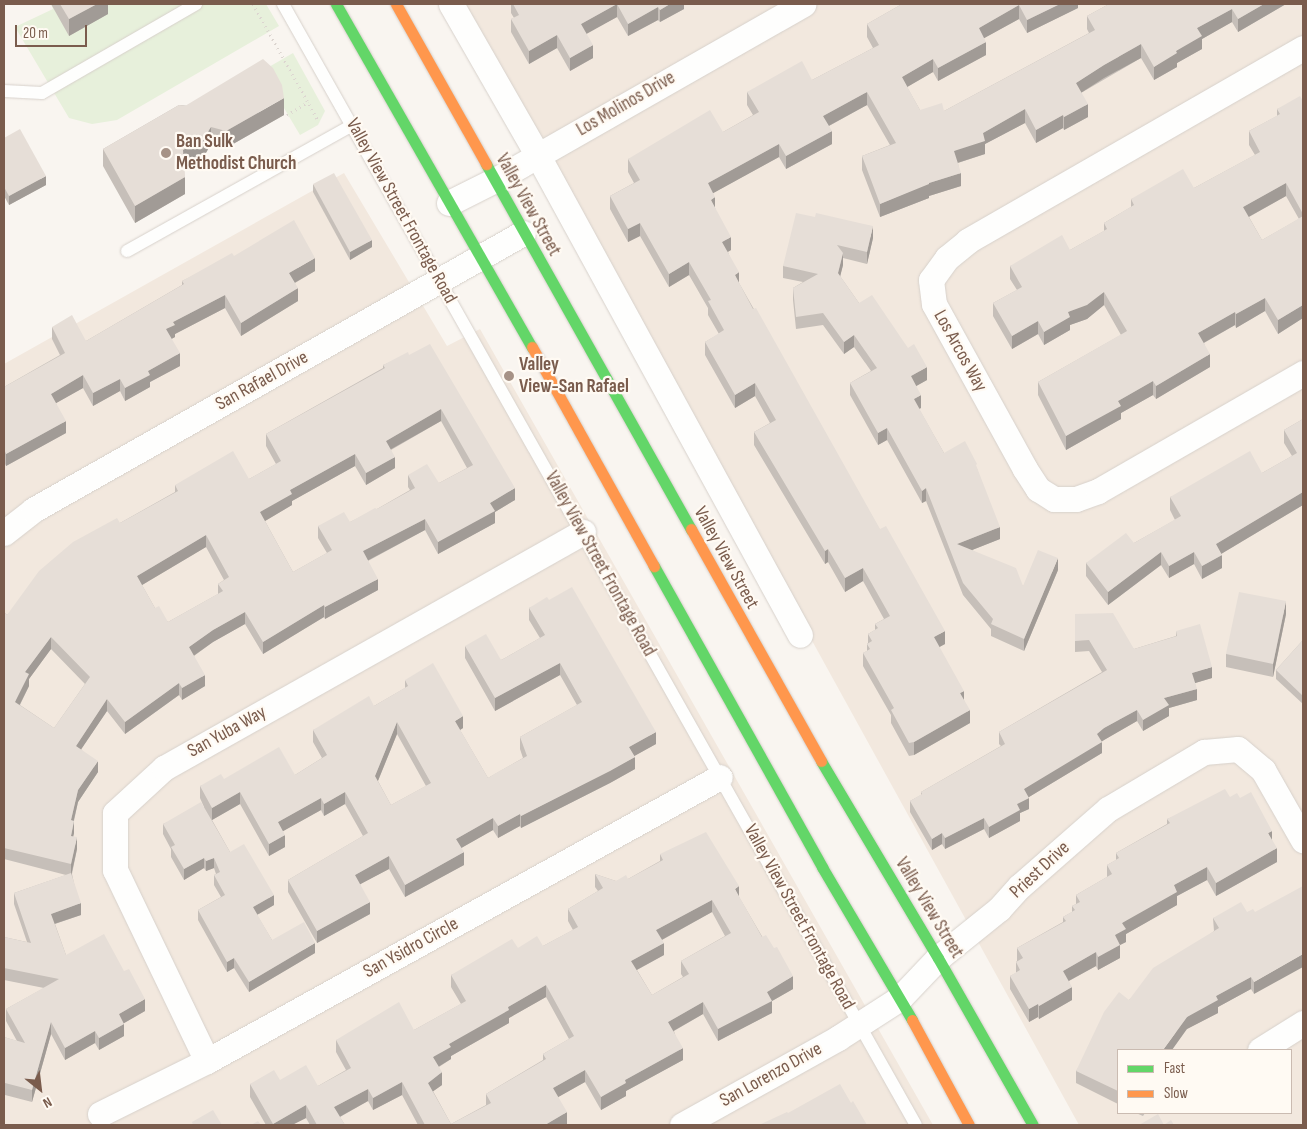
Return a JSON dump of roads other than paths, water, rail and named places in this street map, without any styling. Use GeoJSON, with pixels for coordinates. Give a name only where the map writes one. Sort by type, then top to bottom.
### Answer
{"type":"FeatureCollection","features":[{"type":"Feature","properties":{"kind":"main road"},"geometry":{"type":"LineString","coordinates":[[336,4],[481,256],[822,867],[900,998],[969,1125]]}},
{"type":"Feature","properties":{"kind":"main road","name":"Valley View Street"},"geometry":{"type":"LineString","coordinates":[[396,4],[801,727],[938,958],[1033,1125]]}},
{"type":"Feature","properties":{"kind":"street"},"geometry":{"type":"LineString","coordinates":[[451,4],[537,154],[800,635]]}},
{"type":"Feature","properties":{"kind":"street","name":"Los Molinos Drive"},"geometry":{"type":"LineString","coordinates":[[449,203],[495,180],[537,154],[803,4]]}},
{"type":"Feature","properties":{"kind":"street","name":"Los Arcos Way"},"geometry":{"type":"LineString","coordinates":[[1303,48],[968,241],[948,258],[931,280],[934,304],[1016,453],[1038,489],[1054,499],[1076,499],[1098,491],[1303,372]]}},
{"type":"Feature","properties":{"kind":"street","name":"San Rafael Drive"},"geometry":{"type":"LineString","coordinates":[[4,533],[33,510],[523,233]]}},
{"type":"Feature","properties":{"kind":"street","name":"San Yuba Way"},"geometry":{"type":"LineString","coordinates":[[207,1062],[115,870],[115,813],[164,768],[583,532]]}},
{"type":"Feature","properties":{"kind":"street","name":"Priest Drive"},"geometry":{"type":"LineString","coordinates":[[860,1025],[900,998],[938,958],[999,909],[1020,886],[1108,809],[1204,752],[1238,749],[1263,770],[1303,840]]}},
{"type":"Feature","properties":{"kind":"street","name":"San Ysidro Circle"},"geometry":{"type":"LineString","coordinates":[[100,1114],[207,1062],[720,777]]}},
{"type":"Feature","properties":{"kind":"street"},"geometry":{"type":"LineString","coordinates":[[1262,1049],[1303,1023]]}},
{"type":"Feature","properties":{"kind":"street","name":"San Lorenzo Drive"},"geometry":{"type":"LineString","coordinates":[[682,1125],[860,1025]]}},
{"type":"Feature","properties":{"kind":"lane"},"geometry":{"type":"LineString","coordinates":[[4,91],[42,93],[196,4]]}},
{"type":"Feature","properties":{"kind":"lane","name":"Valley View Street Frontage Road"},"geometry":{"type":"LineString","coordinates":[[283,4],[583,532],[916,1125]]}},
{"type":"Feature","properties":{"kind":"lane"},"geometry":{"type":"LineString","coordinates":[[127,251],[352,125]]}},
{"type":"Feature","properties":{"kind":"place","name":"Ban Sulk Methodist Church"},"geometry":{"type":"Point","coordinates":[166,153]}},
{"type":"Feature","properties":{"kind":"place","name":"Valley View-San Rafael"},"geometry":{"type":"Point","coordinates":[509,376]}}]}
